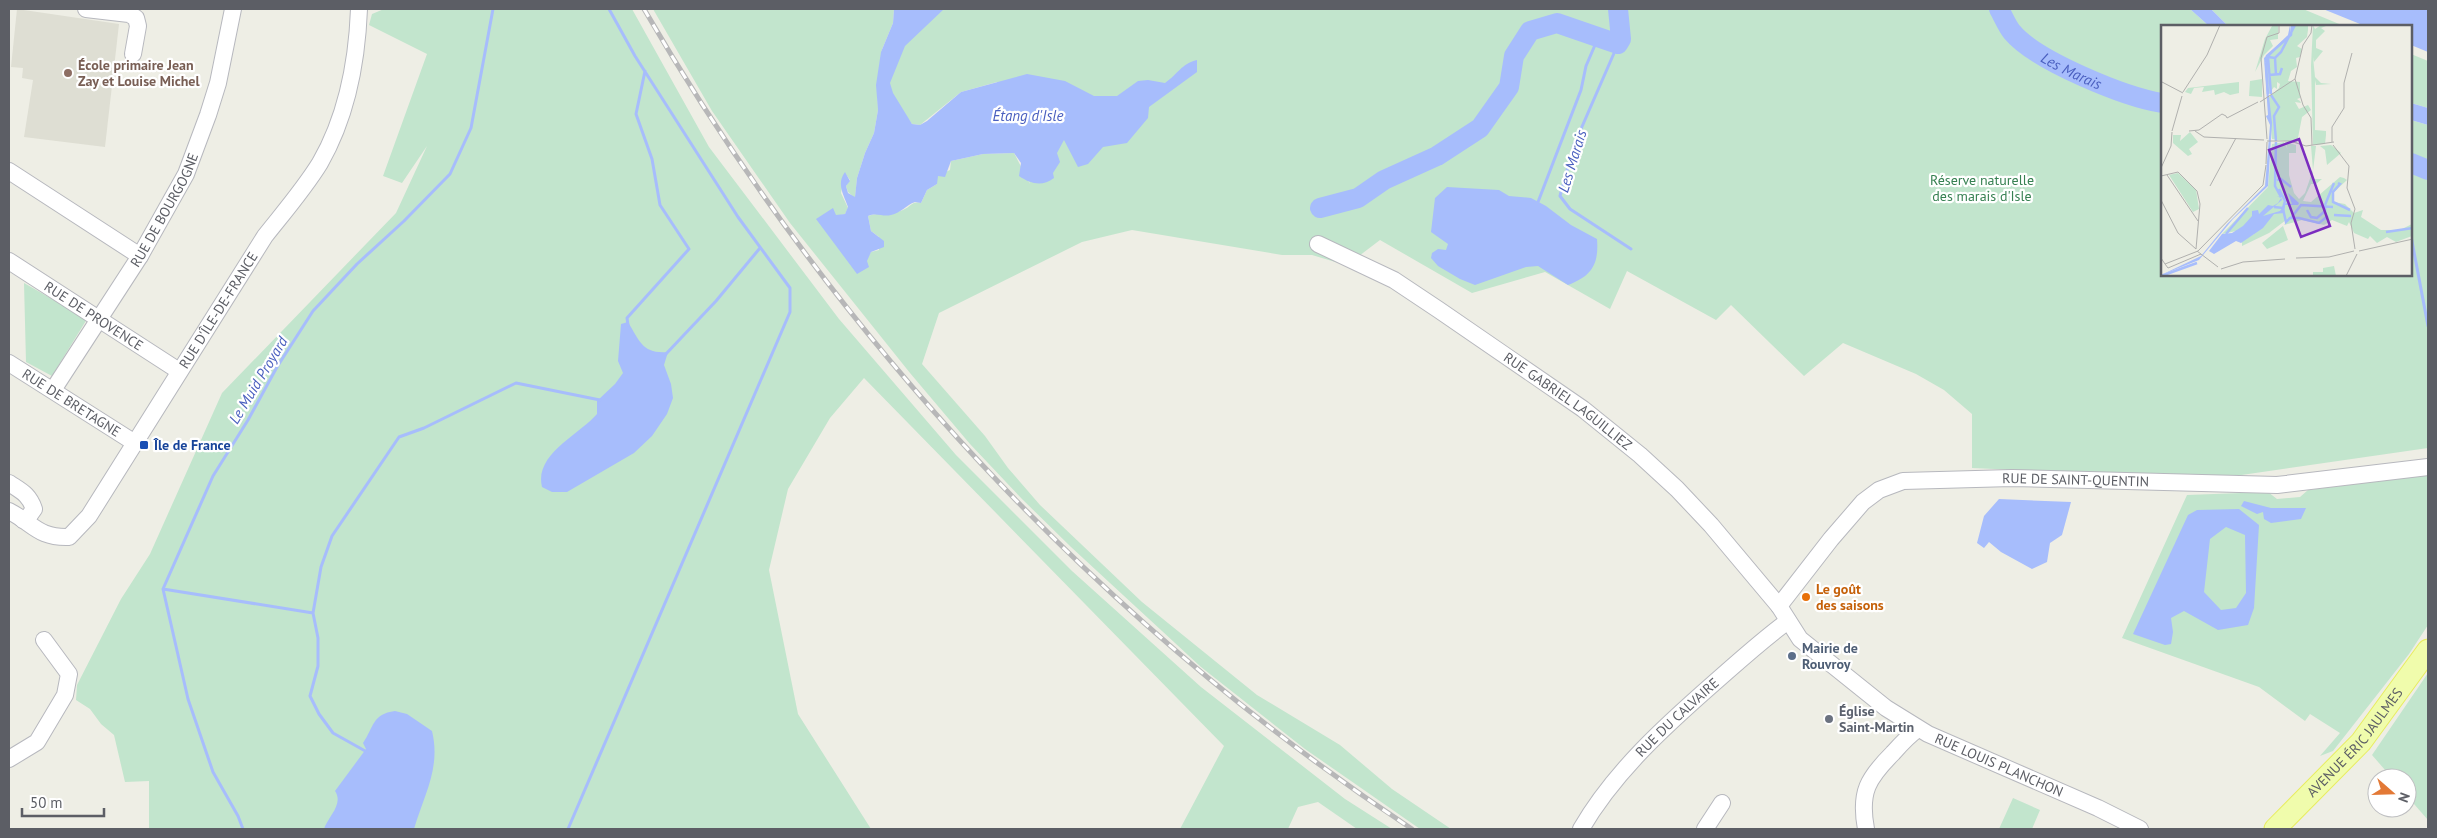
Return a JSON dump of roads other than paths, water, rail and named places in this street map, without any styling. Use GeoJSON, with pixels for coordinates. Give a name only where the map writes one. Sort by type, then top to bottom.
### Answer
{"type":"FeatureCollection","features":[{"type":"Feature","properties":{"kind":"main road","name":"AVENUE ÉRIC JAULMES"},"geometry":{"type":"LineString","coordinates":[[2275,829],[2360,742],[2428,650]]}},
{"type":"Feature","properties":{"kind":"street"},"geometry":{"type":"LineString","coordinates":[[86,9],[128,14],[136,18],[138,26],[133,54]]}},
{"type":"Feature","properties":{"kind":"street","name":"RUE DE BOURGOGNE"},"geometry":{"type":"LineString","coordinates":[[54,390],[140,256],[186,174],[218,83],[233,9]]}},
{"type":"Feature","properties":{"kind":"street","name":"RUE D'ÎLE-DE-FRANCE"},"geometry":{"type":"LineString","coordinates":[[16,516],[40,533],[53,537],[69,537],[89,516],[265,236],[297,197],[320,162],[333,136],[354,68],[359,9]]}},
{"type":"Feature","properties":{"kind":"street"},"geometry":{"type":"LineString","coordinates":[[9,172],[140,256]]}},
{"type":"Feature","properties":{"kind":"street","name":"RUE GABRIEL LAGUILLIEZ"},"geometry":{"type":"LineString","coordinates":[[1318,244],[1394,280],[1520,364],[1583,409],[1677,489],[1778,606]]}},
{"type":"Feature","properties":{"kind":"street","name":"RUE DE PROVENCE"},"geometry":{"type":"LineString","coordinates":[[9,261],[179,371]]}},
{"type":"Feature","properties":{"kind":"street","name":"RUE DE BRETAGNE"},"geometry":{"type":"LineString","coordinates":[[9,363],[54,390],[134,443]]}},
{"type":"Feature","properties":{"kind":"street","name":"RUE DE SAINT-QUENTIN"},"geometry":{"type":"LineString","coordinates":[[1778,606],[1863,502],[1879,490],[1903,481],[2012,478],[2277,485],[2428,467]]}},
{"type":"Feature","properties":{"kind":"street"},"geometry":{"type":"LineString","coordinates":[[9,483],[28,495],[34,509],[29,516],[16,516]]}},
{"type":"Feature","properties":{"kind":"street","name":"RUE LOUIS PLANCHON"},"geometry":{"type":"LineString","coordinates":[[1778,606],[1800,639],[1886,708],[1918,729],[2098,808],[2140,829]]}},
{"type":"Feature","properties":{"kind":"street","name":"RUE DU CALVAIRE"},"geometry":{"type":"LineString","coordinates":[[1581,829],[1606,792],[1648,744],[1685,709],[1788,621]]}},
{"type":"Feature","properties":{"kind":"street"},"geometry":{"type":"LineString","coordinates":[[9,759],[37,742],[65,695],[69,674],[44,640]]}},
{"type":"Feature","properties":{"kind":"street"},"geometry":{"type":"LineString","coordinates":[[1866,829],[1865,794],[1872,775],[1918,729]]}},
{"type":"Feature","properties":{"kind":"street"},"geometry":{"type":"LineString","coordinates":[[1705,829],[1722,803]]}},
{"type":"Feature","properties":{"kind":"water","name":"Étang d'Isle"},"geometry":{"type":"Polygon","coordinates":[[[894,9],[944,9],[905,46],[890,83],[893,93],[912,124],[920,125],[927,121],[961,92],[1027,74],[1065,81],[1094,96],[1117,96],[1138,81],[1148,80],[1165,83],[1183,67],[1197,60],[1197,72],[1149,107],[1148,118],[1127,143],[1103,147],[1088,164],[1078,167],[1064,140],[1057,153],[1060,162],[1053,173],[1054,178],[1045,183],[1032,183],[1019,176],[1021,163],[1014,153],[983,154],[951,161],[945,177],[938,176],[937,184],[927,190],[921,203],[915,202],[898,213],[891,215],[874,214],[868,216],[871,231],[884,241],[884,247],[871,252],[867,261],[869,267],[857,274],[816,219],[833,208],[836,215],[845,214],[848,207],[841,181],[845,172],[850,181],[846,186],[848,193],[855,197],[857,178],[874,133],[878,110],[876,85],[881,52],[893,23],[894,9]]]}},
{"type":"Feature","properties":{"kind":"water"},"geometry":{"type":"Polygon","coordinates":[[[2190,9],[2211,9],[2227,25],[2208,25],[2190,9]]]}},
{"type":"Feature","properties":{"kind":"water"},"geometry":{"type":"Polygon","coordinates":[[[2323,9],[2428,9],[2428,52],[2412,45],[2412,25],[2363,25],[2323,9]]]}},
{"type":"Feature","properties":{"kind":"water"},"geometry":{"type":"Polygon","coordinates":[[[2412,103],[2428,108],[2428,125],[2412,120],[2412,103]]]}},
{"type":"Feature","properties":{"kind":"water"},"geometry":{"type":"Polygon","coordinates":[[[1447,187],[1499,190],[1509,196],[1531,198],[1546,206],[1571,225],[1597,239],[1597,255],[1592,268],[1583,278],[1568,285],[1538,266],[1526,267],[1475,285],[1460,279],[1438,266],[1431,258],[1432,253],[1438,249],[1446,250],[1448,244],[1431,232],[1435,198],[1447,187]]]}},
{"type":"Feature","properties":{"kind":"water"},"geometry":{"type":"Polygon","coordinates":[[[628,322],[639,341],[648,349],[668,352],[664,365],[671,384],[673,398],[667,414],[652,436],[634,453],[567,492],[552,492],[542,487],[541,475],[545,465],[560,446],[597,414],[597,401],[615,384],[623,373],[618,361],[621,324],[628,322]]]}},
{"type":"Feature","properties":{"kind":"water"},"geometry":{"type":"Polygon","coordinates":[[[1999,499],[2071,502],[2062,535],[2050,543],[2047,562],[2032,569],[2001,552],[1989,542],[1984,548],[1977,543],[1984,516],[1999,499]]]}},
{"type":"Feature","properties":{"kind":"water"},"geometry":{"type":"Polygon","coordinates":[[[2244,501],[2271,508],[2306,508],[2301,519],[2271,523],[2264,519],[2263,512],[2257,514],[2241,506],[2244,501]]]}},
{"type":"Feature","properties":{"kind":"water"},"geometry":{"type":"Polygon","coordinates":[[[2239,509],[2259,525],[2254,608],[2248,625],[2218,630],[2184,611],[2171,618],[2173,632],[2171,644],[2165,645],[2133,634],[2188,515],[2197,510],[2239,509]],[[2226,527],[2210,539],[2204,592],[2221,610],[2236,608],[2246,593],[2245,535],[2226,527]]]}},
{"type":"Feature","properties":{"kind":"water"},"geometry":{"type":"Polygon","coordinates":[[[395,711],[407,714],[432,731],[434,744],[433,769],[414,829],[324,829],[337,806],[338,801],[335,791],[366,749],[363,743],[374,722],[382,715],[395,711]]]}},
{"type":"Feature","properties":{"kind":"waterway","name":"Le Muid Proyard"},"geometry":{"type":"LineString","coordinates":[[243,829],[238,816],[213,772],[188,699],[163,589],[213,476],[248,420],[277,367],[313,311],[357,264],[404,221],[450,174],[471,128],[493,9]]}},
{"type":"Feature","properties":{"kind":"waterway"},"geometry":{"type":"LineString","coordinates":[[568,829],[790,312],[790,288],[738,217],[635,56],[609,9]]}},
{"type":"Feature","properties":{"kind":"waterway"},"geometry":{"type":"LineString","coordinates":[[1320,208],[1358,198],[1384,180],[1437,156],[1480,128],[1509,87],[1514,56],[1530,31],[1557,23],[1618,44],[1621,39],[1618,9]]}},
{"type":"Feature","properties":{"kind":"waterway","name":"Les Marais"},"geometry":{"type":"LineString","coordinates":[[1999,9],[2012,32],[2024,43],[2060,66],[2105,86],[2161,103]]}},
{"type":"Feature","properties":{"kind":"waterway","name":"Les Marais"},"geometry":{"type":"LineString","coordinates":[[1538,202],[1581,90],[1586,66],[1598,38]]}},
{"type":"Feature","properties":{"kind":"waterway","name":"Les Marais"},"geometry":{"type":"LineString","coordinates":[[1618,44],[1574,145],[1560,196],[1570,209],[1631,249]]}},
{"type":"Feature","properties":{"kind":"waterway"},"geometry":{"type":"LineString","coordinates":[[628,325],[627,318],[689,249],[660,205],[652,159],[636,114],[645,71]]}},
{"type":"Feature","properties":{"kind":"waterway","name":"Les Marais"},"geometry":{"type":"LineString","coordinates":[[2412,163],[2428,170]]}},
{"type":"Feature","properties":{"kind":"waterway"},"geometry":{"type":"LineString","coordinates":[[2412,241],[2428,326]]}},
{"type":"Feature","properties":{"kind":"waterway"},"geometry":{"type":"LineString","coordinates":[[665,355],[716,301],[760,248]]}},
{"type":"Feature","properties":{"kind":"waterway"},"geometry":{"type":"LineString","coordinates":[[367,752],[333,733],[319,714],[310,696],[318,666],[318,638],[313,613],[321,567],[332,536],[399,437],[424,428],[516,383],[600,400]]}},
{"type":"Feature","properties":{"kind":"waterway"},"geometry":{"type":"LineString","coordinates":[[163,589],[313,613]]}},
{"type":"Feature","properties":{"kind":"railway"},"geometry":{"type":"LineString","coordinates":[[644,9],[718,129],[799,245],[887,357],[981,463],[1080,564],[1186,659],[1296,747],[1412,829]]}},
{"type":"Feature","properties":{"kind":"place","name":"École primaire Jean Zay et Louise Michel"},"geometry":{"type":"Point","coordinates":[68,73]}},
{"type":"Feature","properties":{"kind":"place","name":"Île de France"},"geometry":{"type":"Point","coordinates":[144,445]}},
{"type":"Feature","properties":{"kind":"place","name":"Le goût des saisons"},"geometry":{"type":"Point","coordinates":[1806,597]}},
{"type":"Feature","properties":{"kind":"place","name":"Mairie de Rouvroy"},"geometry":{"type":"Point","coordinates":[1792,656]}},
{"type":"Feature","properties":{"kind":"place","name":"Église Saint-Martin"},"geometry":{"type":"Point","coordinates":[1829,719]}},
{"type":"Feature","properties":{"kind":"park label","name":"Réserve naturelle des marais d'Isle"},"geometry":{"type":"Point","coordinates":[1982,188]}}]}
